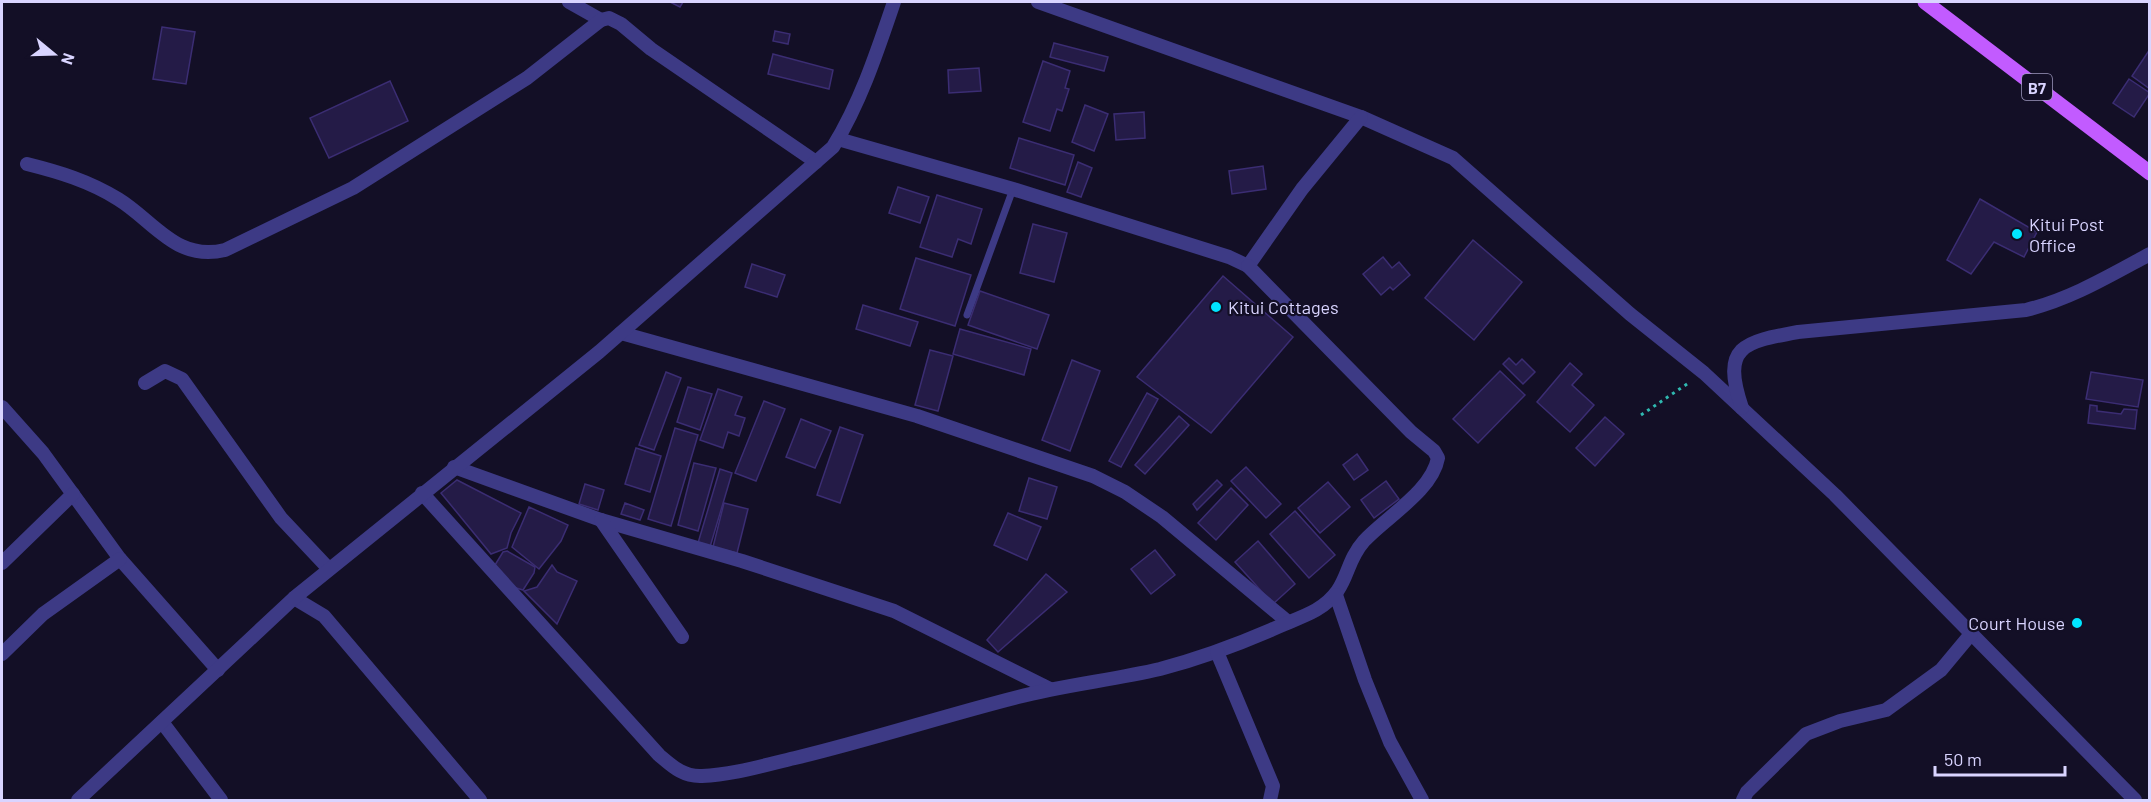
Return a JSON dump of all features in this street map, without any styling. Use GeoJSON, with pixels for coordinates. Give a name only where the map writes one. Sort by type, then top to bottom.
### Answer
{"type":"FeatureCollection","features":[{"type":"Feature","properties":{"kind":"main road","name":"B7"},"geometry":{"type":"LineString","coordinates":[[1925,2],[2150,173]]}},
{"type":"Feature","properties":{"kind":"street"},"geometry":{"type":"LineString","coordinates":[[569,2],[601,21]]}},
{"type":"Feature","properties":{"kind":"street"},"geometry":{"type":"LineString","coordinates":[[78,801],[294,598],[621,333],[816,162],[838,139],[854,112],[894,2]]}},
{"type":"Feature","properties":{"kind":"street"},"geometry":{"type":"LineString","coordinates":[[1038,2],[1361,117],[1453,158],[1630,314],[1704,373],[1835,495],[2135,801]]}},
{"type":"Feature","properties":{"kind":"street"},"geometry":{"type":"LineString","coordinates":[[27,164],[72,176],[118,199],[167,239],[193,251],[208,254],[225,250],[353,188],[527,78],[601,21],[609,18],[621,24],[651,49],[816,162]]}},
{"type":"Feature","properties":{"kind":"street"},"geometry":{"type":"LineString","coordinates":[[1248,266],[1302,189],[1361,117]]}},
{"type":"Feature","properties":{"kind":"street"},"geometry":{"type":"LineString","coordinates":[[422,493],[659,755],[680,773],[700,776],[759,767],[851,745],[1050,689],[1158,669],[1217,652],[1316,610],[1336,595],[1347,578],[1354,555],[1364,541],[1427,482],[1437,467],[1438,458],[1248,266],[1229,257],[1012,189],[838,139]]}},
{"type":"Feature","properties":{"kind":"street"},"geometry":{"type":"LineString","coordinates":[[1744,412],[1733,374],[1736,358],[1746,345],[1765,338],[1798,332],[2026,310],[2051,304],[2087,288],[2150,254]]}},
{"type":"Feature","properties":{"kind":"street"},"geometry":{"type":"LineString","coordinates":[[621,333],[917,416],[1093,476],[1125,492],[1162,517],[1288,622]]}},
{"type":"Feature","properties":{"kind":"street"},"geometry":{"type":"LineString","coordinates":[[145,383],[165,371],[182,379],[281,518],[329,569]]}},
{"type":"Feature","properties":{"kind":"street"},"geometry":{"type":"LineString","coordinates":[[2,407],[43,453],[120,559],[218,670]]}},
{"type":"Feature","properties":{"kind":"street"},"geometry":{"type":"LineString","coordinates":[[454,467],[601,520],[742,561],[894,611],[1050,689]]}},
{"type":"Feature","properties":{"kind":"street"},"geometry":{"type":"LineString","coordinates":[[2,563],[73,494]]}},
{"type":"Feature","properties":{"kind":"street"},"geometry":{"type":"LineString","coordinates":[[601,520],[682,637]]}},
{"type":"Feature","properties":{"kind":"street"},"geometry":{"type":"LineString","coordinates":[[2,654],[43,614],[120,559]]}},
{"type":"Feature","properties":{"kind":"street"},"geometry":{"type":"LineString","coordinates":[[1336,595],[1365,680],[1390,742],[1422,801]]}},
{"type":"Feature","properties":{"kind":"street"},"geometry":{"type":"LineString","coordinates":[[294,598],[324,615],[480,801]]}},
{"type":"Feature","properties":{"kind":"street"},"geometry":{"type":"LineString","coordinates":[[1743,801],[1747,792],[1806,734],[1840,721],[1886,710],[1941,670],[1971,634]]}},
{"type":"Feature","properties":{"kind":"street"},"geometry":{"type":"LineString","coordinates":[[1217,652],[1273,786],[1270,801]]}},
{"type":"Feature","properties":{"kind":"street"},"geometry":{"type":"LineString","coordinates":[[162,722],[221,801]]}},
{"type":"Feature","properties":{"kind":"lane"},"geometry":{"type":"LineString","coordinates":[[967,315],[1012,189]]}},
{"type":"Feature","properties":{"kind":"path"},"geometry":{"type":"LineString","coordinates":[[1641,415],[1704,373]]}},
{"type":"Feature","properties":{"kind":"building"},"geometry":{"type":"Polygon","coordinates":[[[670,2],[683,2],[680,7],[670,2]]]}},
{"type":"Feature","properties":{"kind":"building"},"geometry":{"type":"Polygon","coordinates":[[[162,27],[195,32],[186,84],[153,79],[162,27]]]}},
{"type":"Feature","properties":{"kind":"building"},"geometry":{"type":"Polygon","coordinates":[[[775,31],[790,34],[788,44],[773,41],[775,31]]]}},
{"type":"Feature","properties":{"kind":"building"},"geometry":{"type":"Polygon","coordinates":[[[1054,43],[1108,57],[1104,71],[1050,57],[1054,43]]]}},
{"type":"Feature","properties":{"kind":"building"},"geometry":{"type":"Polygon","coordinates":[[[2150,49],[2150,89],[2132,76],[2150,49]]]}},
{"type":"Feature","properties":{"kind":"building"},"geometry":{"type":"Polygon","coordinates":[[[773,54],[833,70],[829,89],[768,74],[773,54]]]}},
{"type":"Feature","properties":{"kind":"building"},"geometry":{"type":"Polygon","coordinates":[[[1043,61],[1070,71],[1065,88],[1069,89],[1062,111],[1057,109],[1050,131],[1023,122],[1043,61]]]}},
{"type":"Feature","properties":{"kind":"building"},"geometry":{"type":"Polygon","coordinates":[[[979,68],[981,91],[949,93],[948,70],[979,68]]]}},
{"type":"Feature","properties":{"kind":"building"},"geometry":{"type":"Polygon","coordinates":[[[2129,79],[2150,93],[2134,117],[2113,103],[2129,79]]]}},
{"type":"Feature","properties":{"kind":"building"},"geometry":{"type":"Polygon","coordinates":[[[390,81],[408,121],[329,158],[310,118],[390,81]]]}},
{"type":"Feature","properties":{"kind":"building"},"geometry":{"type":"Polygon","coordinates":[[[1085,105],[1108,114],[1094,151],[1072,142],[1085,105]]]}},
{"type":"Feature","properties":{"kind":"building"},"geometry":{"type":"Polygon","coordinates":[[[1144,112],[1145,138],[1116,140],[1114,114],[1144,112]]]}},
{"type":"Feature","properties":{"kind":"building"},"geometry":{"type":"Polygon","coordinates":[[[1019,138],[1074,155],[1065,185],[1010,168],[1019,138]]]}},
{"type":"Feature","properties":{"kind":"building"},"geometry":{"type":"Polygon","coordinates":[[[1078,162],[1092,168],[1081,197],[1067,192],[1078,162]]]}},
{"type":"Feature","properties":{"kind":"building"},"geometry":{"type":"Polygon","coordinates":[[[1263,166],[1266,189],[1232,194],[1229,171],[1263,166]]]}},
{"type":"Feature","properties":{"kind":"building"},"geometry":{"type":"Polygon","coordinates":[[[898,187],[929,197],[920,223],[889,213],[898,187]]]}},
{"type":"Feature","properties":{"kind":"building"},"geometry":{"type":"Polygon","coordinates":[[[937,195],[982,209],[971,244],[958,239],[952,257],[920,247],[937,195]]]}},
{"type":"Feature","properties":{"kind":"building","name":"Kitui Post Office"},"geometry":{"type":"Polygon","coordinates":[[[1980,199],[2037,232],[2024,257],[1994,242],[1971,274],[1947,260],[1980,199]]]}},
{"type":"Feature","properties":{"kind":"building"},"geometry":{"type":"Polygon","coordinates":[[[1033,224],[1067,233],[1054,282],[1020,273],[1033,224]]]}},
{"type":"Feature","properties":{"kind":"building"},"geometry":{"type":"Polygon","coordinates":[[[1473,240],[1522,282],[1474,340],[1425,298],[1473,240]]]}},
{"type":"Feature","properties":{"kind":"building"},"geometry":{"type":"Polygon","coordinates":[[[1383,257],[1392,268],[1399,262],[1410,275],[1393,290],[1390,287],[1381,295],[1363,274],[1383,257]]]}},
{"type":"Feature","properties":{"kind":"building"},"geometry":{"type":"Polygon","coordinates":[[[916,258],[971,275],[955,326],[900,309],[916,258]]]}},
{"type":"Feature","properties":{"kind":"building"},"geometry":{"type":"Polygon","coordinates":[[[752,264],[785,275],[777,297],[745,287],[752,264]]]}},
{"type":"Feature","properties":{"kind":"building","name":"Kitui Cottages"},"geometry":{"type":"Polygon","coordinates":[[[1223,276],[1293,337],[1211,433],[1137,377],[1223,276]]]}},
{"type":"Feature","properties":{"kind":"building"},"geometry":{"type":"Polygon","coordinates":[[[980,291],[1049,315],[1037,349],[968,325],[980,291]]]}},
{"type":"Feature","properties":{"kind":"building"},"geometry":{"type":"Polygon","coordinates":[[[863,305],[918,322],[910,346],[856,329],[863,305]]]}},
{"type":"Feature","properties":{"kind":"building"},"geometry":{"type":"Polygon","coordinates":[[[960,329],[1031,349],[1024,375],[953,354],[960,329]]]}},
{"type":"Feature","properties":{"kind":"building"},"geometry":{"type":"Polygon","coordinates":[[[930,350],[953,356],[938,411],[915,405],[930,350]]]}},
{"type":"Feature","properties":{"kind":"building"},"geometry":{"type":"Polygon","coordinates":[[[1509,358],[1516,365],[1522,359],[1535,372],[1523,384],[1503,364],[1509,358]]]}},
{"type":"Feature","properties":{"kind":"building"},"geometry":{"type":"Polygon","coordinates":[[[1072,360],[1100,371],[1070,451],[1042,440],[1072,360]]]}},
{"type":"Feature","properties":{"kind":"building"},"geometry":{"type":"Polygon","coordinates":[[[1570,363],[1582,374],[1572,385],[1594,405],[1570,432],[1537,402],[1570,363]]]}},
{"type":"Feature","properties":{"kind":"building"},"geometry":{"type":"Polygon","coordinates":[[[1500,371],[1525,395],[1478,443],[1453,419],[1500,371]]]}},
{"type":"Feature","properties":{"kind":"building"},"geometry":{"type":"Polygon","coordinates":[[[666,372],[681,378],[654,450],[639,445],[666,372]]]}},
{"type":"Feature","properties":{"kind":"building"},"geometry":{"type":"Polygon","coordinates":[[[2091,372],[2143,380],[2138,407],[2086,399],[2091,372]]]}},
{"type":"Feature","properties":{"kind":"building"},"geometry":{"type":"Polygon","coordinates":[[[688,387],[712,394],[700,430],[677,422],[688,387]]]}},
{"type":"Feature","properties":{"kind":"building"},"geometry":{"type":"Polygon","coordinates":[[[718,389],[742,397],[735,415],[745,418],[739,436],[728,432],[723,448],[700,440],[718,389]]]}},
{"type":"Feature","properties":{"kind":"building"},"geometry":{"type":"Polygon","coordinates":[[[1147,393],[1158,399],[1121,467],[1109,461],[1147,393]]]}},
{"type":"Feature","properties":{"kind":"building"},"geometry":{"type":"Polygon","coordinates":[[[764,401],[785,409],[756,481],[735,473],[764,401]]]}},
{"type":"Feature","properties":{"kind":"building"},"geometry":{"type":"Polygon","coordinates":[[[2090,405],[2097,406],[2097,411],[2121,414],[2124,409],[2137,410],[2135,429],[2088,423],[2090,405]]]}},
{"type":"Feature","properties":{"kind":"building"},"geometry":{"type":"Polygon","coordinates":[[[1179,416],[1189,425],[1145,474],[1135,465],[1179,416]]]}},
{"type":"Feature","properties":{"kind":"building"},"geometry":{"type":"Polygon","coordinates":[[[1605,417],[1624,434],[1595,466],[1576,448],[1605,417]]]}},
{"type":"Feature","properties":{"kind":"building"},"geometry":{"type":"Polygon","coordinates":[[[801,419],[831,431],[815,468],[786,457],[801,419]]]}},
{"type":"Feature","properties":{"kind":"building"},"geometry":{"type":"Polygon","coordinates":[[[840,427],[863,435],[840,503],[817,495],[840,427]]]}},
{"type":"Feature","properties":{"kind":"building"},"geometry":{"type":"Polygon","coordinates":[[[675,428],[698,435],[671,526],[648,519],[675,428]]]}},
{"type":"Feature","properties":{"kind":"building"},"geometry":{"type":"Polygon","coordinates":[[[636,448],[661,456],[650,492],[625,484],[636,448]]]}},
{"type":"Feature","properties":{"kind":"building"},"geometry":{"type":"Polygon","coordinates":[[[1357,454],[1368,470],[1354,480],[1343,465],[1357,454]]]}},
{"type":"Feature","properties":{"kind":"building"},"geometry":{"type":"Polygon","coordinates":[[[694,463],[716,468],[698,531],[678,525],[694,463]]]}},
{"type":"Feature","properties":{"kind":"building"},"geometry":{"type":"Polygon","coordinates":[[[1246,467],[1281,504],[1266,518],[1231,481],[1246,467]]]}},
{"type":"Feature","properties":{"kind":"building"},"geometry":{"type":"Polygon","coordinates":[[[720,469],[732,473],[710,547],[698,543],[720,469]]]}},
{"type":"Feature","properties":{"kind":"building"},"geometry":{"type":"Polygon","coordinates":[[[1029,478],[1057,487],[1047,519],[1019,511],[1029,478]]]}},
{"type":"Feature","properties":{"kind":"building"},"geometry":{"type":"Polygon","coordinates":[[[457,480],[521,513],[511,533],[507,548],[491,554],[441,493],[457,480]]]}},
{"type":"Feature","properties":{"kind":"building"},"geometry":{"type":"Polygon","coordinates":[[[1217,480],[1222,485],[1197,510],[1193,504],[1217,480]]]}},
{"type":"Feature","properties":{"kind":"building"},"geometry":{"type":"Polygon","coordinates":[[[1386,481],[1399,499],[1374,518],[1361,500],[1386,481]]]}},
{"type":"Feature","properties":{"kind":"building"},"geometry":{"type":"Polygon","coordinates":[[[1328,482],[1350,507],[1320,533],[1298,508],[1328,482]]]}},
{"type":"Feature","properties":{"kind":"building"},"geometry":{"type":"Polygon","coordinates":[[[585,484],[604,490],[598,510],[579,504],[585,484]]]}},
{"type":"Feature","properties":{"kind":"building"},"geometry":{"type":"Polygon","coordinates":[[[1231,488],[1248,505],[1216,540],[1198,523],[1231,488]]]}},
{"type":"Feature","properties":{"kind":"building"},"geometry":{"type":"Polygon","coordinates":[[[625,503],[644,510],[640,520],[621,514],[625,503]]]}},
{"type":"Feature","properties":{"kind":"building"},"geometry":{"type":"Polygon","coordinates":[[[724,503],[748,509],[737,553],[713,547],[724,503]]]}},
{"type":"Feature","properties":{"kind":"building"},"geometry":{"type":"Polygon","coordinates":[[[529,507],[568,525],[561,541],[539,569],[512,547],[529,507]]]}},
{"type":"Feature","properties":{"kind":"building"},"geometry":{"type":"Polygon","coordinates":[[[1295,511],[1335,555],[1309,578],[1270,534],[1295,511]]]}},
{"type":"Feature","properties":{"kind":"building"},"geometry":{"type":"Polygon","coordinates":[[[1008,513],[1041,527],[1027,560],[994,545],[1008,513]]]}},
{"type":"Feature","properties":{"kind":"building"},"geometry":{"type":"Polygon","coordinates":[[[1258,541],[1295,584],[1273,604],[1235,562],[1258,541]]]}},
{"type":"Feature","properties":{"kind":"building"},"geometry":{"type":"Polygon","coordinates":[[[1155,550],[1175,575],[1151,594],[1131,569],[1155,550]]]}},
{"type":"Feature","properties":{"kind":"building"},"geometry":{"type":"Polygon","coordinates":[[[507,551],[535,567],[534,573],[523,590],[513,587],[495,565],[503,552],[507,551]]]}},
{"type":"Feature","properties":{"kind":"building"},"geometry":{"type":"Polygon","coordinates":[[[552,565],[557,572],[577,581],[557,624],[524,591],[537,587],[552,565]]]}},
{"type":"Feature","properties":{"kind":"building"},"geometry":{"type":"Polygon","coordinates":[[[1046,574],[1067,592],[998,652],[987,640],[1046,574]]]}},
{"type":"Feature","properties":{"kind":"place","name":"Kitui Post Office"},"geometry":{"type":"Point","coordinates":[2017,234]}},
{"type":"Feature","properties":{"kind":"place","name":"Kitui Cottages"},"geometry":{"type":"Point","coordinates":[1216,307]}},
{"type":"Feature","properties":{"kind":"place","name":"Court House"},"geometry":{"type":"Point","coordinates":[2077,623]}}]}
